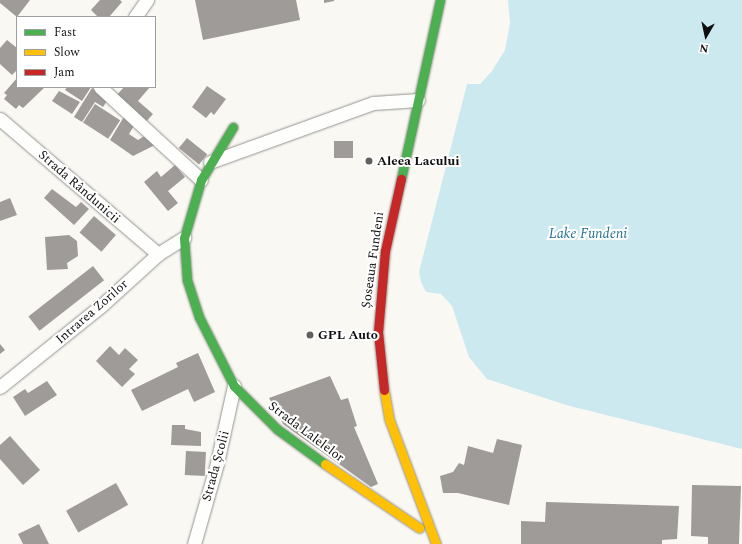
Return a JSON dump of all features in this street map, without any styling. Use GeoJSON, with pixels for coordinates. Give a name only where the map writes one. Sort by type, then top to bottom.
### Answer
{"type":"FeatureCollection","features":[{"type":"Feature","properties":{"kind":"main road","name":"Șoseaua Fundeni"},"geometry":{"type":"LineString","coordinates":[[436,544],[389,419],[382,381],[378,332],[385,251],[410,97],[440,0]]}},
{"type":"Feature","properties":{"kind":"main road","name":"Șoseaua Fundeni"},"geometry":{"type":"LineString","coordinates":[[402,114],[410,97]]}},
{"type":"Feature","properties":{"kind":"main road","name":"Strada Lalelelor"},"geometry":{"type":"LineString","coordinates":[[233,127],[210,162],[201,180],[184,238],[184,266],[192,299],[216,354],[234,386],[277,429],[360,489],[419,528]]}},
{"type":"Feature","properties":{"kind":"main road"},"geometry":{"type":"LineString","coordinates":[[377,410],[384,434]]}},
{"type":"Feature","properties":{"kind":"main road"},"geometry":{"type":"LineString","coordinates":[[414,513],[426,544]]}},
{"type":"Feature","properties":{"kind":"street"},"geometry":{"type":"LineString","coordinates":[[136,16],[147,0]]}},
{"type":"Feature","properties":{"kind":"street"},"geometry":{"type":"LineString","coordinates":[[101,88],[201,180]]}},
{"type":"Feature","properties":{"kind":"street"},"geometry":{"type":"LineString","coordinates":[[210,162],[373,103],[410,97]]}},
{"type":"Feature","properties":{"kind":"street","name":"Strada Rândunicii"},"geometry":{"type":"LineString","coordinates":[[0,119],[158,254]]}},
{"type":"Feature","properties":{"kind":"street","name":"Intrarea Zorilor"},"geometry":{"type":"LineString","coordinates":[[0,387],[102,305],[158,254],[184,238]]}},
{"type":"Feature","properties":{"kind":"street","name":"Strada Școlii"},"geometry":{"type":"LineString","coordinates":[[194,544],[217,463],[234,386]]}},
{"type":"Feature","properties":{"kind":"water","name":"Lake Fundeni"},"geometry":{"type":"Polygon","coordinates":[[[508,0],[742,0],[742,449],[566,405],[487,379],[469,357],[452,306],[441,294],[426,292],[421,282],[419,272],[467,84],[480,84],[492,71],[505,50],[510,23],[508,0]]]}},
{"type":"Feature","properties":{"kind":"building"},"geometry":{"type":"Polygon","coordinates":[[[0,0],[30,0],[18,16],[0,3],[0,0]]]}},
{"type":"Feature","properties":{"kind":"building"},"geometry":{"type":"Polygon","coordinates":[[[100,0],[120,0],[122,2],[110,16],[97,16],[91,10],[100,0]]]}},
{"type":"Feature","properties":{"kind":"building"},"geometry":{"type":"Polygon","coordinates":[[[195,0],[296,0],[300,20],[203,40],[195,0]]]}},
{"type":"Feature","properties":{"kind":"building"},"geometry":{"type":"Polygon","coordinates":[[[324,0],[334,0],[334,1],[324,3],[324,0]]]}},
{"type":"Feature","properties":{"kind":"building"},"geometry":{"type":"Polygon","coordinates":[[[7,40],[16,47],[16,71],[12,75],[0,64],[0,48],[7,40]]]}},
{"type":"Feature","properties":{"kind":"building"},"geometry":{"type":"Polygon","coordinates":[[[16,79],[16,88],[44,88],[23,108],[19,105],[16,109],[4,99],[7,95],[4,93],[16,79]]]}},
{"type":"Feature","properties":{"kind":"building"},"geometry":{"type":"Polygon","coordinates":[[[207,86],[226,99],[214,115],[211,112],[206,118],[192,107],[207,86]]]}},
{"type":"Feature","properties":{"kind":"building"},"geometry":{"type":"Polygon","coordinates":[[[66,88],[90,88],[82,101],[65,90],[66,88]]]}},
{"type":"Feature","properties":{"kind":"building"},"geometry":{"type":"Polygon","coordinates":[[[92,88],[109,98],[103,107],[95,102],[82,122],[74,117],[92,88]]]}},
{"type":"Feature","properties":{"kind":"building"},"geometry":{"type":"Polygon","coordinates":[[[123,88],[149,88],[138,101],[153,114],[146,122],[116,96],[123,88]]]}},
{"type":"Feature","properties":{"kind":"building"},"geometry":{"type":"Polygon","coordinates":[[[59,91],[80,102],[72,114],[52,101],[59,91]]]}},
{"type":"Feature","properties":{"kind":"building"},"geometry":{"type":"Polygon","coordinates":[[[95,104],[120,120],[108,139],[83,122],[95,104]]]}},
{"type":"Feature","properties":{"kind":"building"},"geometry":{"type":"Polygon","coordinates":[[[125,115],[135,124],[129,134],[138,140],[146,135],[155,145],[133,156],[110,140],[125,115]]]}},
{"type":"Feature","properties":{"kind":"building"},"geometry":{"type":"Polygon","coordinates":[[[187,138],[207,154],[199,164],[179,148],[187,138]]]}},
{"type":"Feature","properties":{"kind":"building"},"geometry":{"type":"Polygon","coordinates":[[[334,141],[353,141],[353,158],[334,158],[334,141]]]}},
{"type":"Feature","properties":{"kind":"building"},"geometry":{"type":"Polygon","coordinates":[[[175,165],[185,177],[168,191],[178,203],[168,211],[144,182],[157,171],[161,177],[175,165]]]}},
{"type":"Feature","properties":{"kind":"building"},"geometry":{"type":"Polygon","coordinates":[[[52,189],[76,207],[81,202],[89,209],[74,225],[44,198],[52,189]]]}},
{"type":"Feature","properties":{"kind":"building"},"geometry":{"type":"Polygon","coordinates":[[[10,198],[17,215],[0,221],[0,202],[10,198]]]}},
{"type":"Feature","properties":{"kind":"building"},"geometry":{"type":"Polygon","coordinates":[[[94,216],[116,235],[101,252],[80,233],[94,216]]]}},
{"type":"Feature","properties":{"kind":"building"},"geometry":{"type":"Polygon","coordinates":[[[69,235],[77,241],[78,256],[67,263],[68,269],[47,270],[45,237],[69,235]]]}},
{"type":"Feature","properties":{"kind":"building"},"geometry":{"type":"Polygon","coordinates":[[[93,266],[104,280],[39,331],[28,316],[93,266]]]}},
{"type":"Feature","properties":{"kind":"building"},"geometry":{"type":"Polygon","coordinates":[[[0,344],[5,350],[0,354],[0,344]]]}},
{"type":"Feature","properties":{"kind":"building"},"geometry":{"type":"Polygon","coordinates":[[[110,346],[119,355],[125,348],[138,360],[129,369],[135,374],[122,387],[96,361],[110,346]]]}},
{"type":"Feature","properties":{"kind":"building"},"geometry":{"type":"Polygon","coordinates":[[[198,353],[215,392],[194,402],[188,389],[142,411],[131,390],[178,367],[176,363],[198,353]]]}},
{"type":"Feature","properties":{"kind":"building"},"geometry":{"type":"Polygon","coordinates":[[[330,376],[341,400],[348,398],[357,426],[354,427],[378,484],[371,487],[283,424],[269,398],[330,376]]]}},
{"type":"Feature","properties":{"kind":"building"},"geometry":{"type":"Polygon","coordinates":[[[47,381],[57,395],[25,416],[13,397],[25,389],[28,393],[47,381]]]}},
{"type":"Feature","properties":{"kind":"building"},"geometry":{"type":"Polygon","coordinates":[[[172,425],[185,425],[185,429],[201,432],[201,446],[171,445],[172,425]]]}},
{"type":"Feature","properties":{"kind":"building"},"geometry":{"type":"Polygon","coordinates":[[[10,436],[40,470],[23,485],[0,459],[0,445],[10,436]]]}},
{"type":"Feature","properties":{"kind":"building"},"geometry":{"type":"Polygon","coordinates":[[[497,439],[522,445],[509,505],[458,493],[443,493],[440,476],[453,472],[459,463],[464,465],[468,446],[493,453],[497,439]]]}},
{"type":"Feature","properties":{"kind":"building"},"geometry":{"type":"Polygon","coordinates":[[[186,451],[206,452],[205,476],[185,475],[186,451]]]}},
{"type":"Feature","properties":{"kind":"building"},"geometry":{"type":"Polygon","coordinates":[[[116,483],[128,505],[78,532],[66,511],[116,483]]]}},
{"type":"Feature","properties":{"kind":"building"},"geometry":{"type":"Polygon","coordinates":[[[692,485],[741,486],[739,544],[708,544],[708,537],[691,536],[692,485]]]}},
{"type":"Feature","properties":{"kind":"building"},"geometry":{"type":"Polygon","coordinates":[[[546,502],[679,506],[677,539],[662,540],[662,544],[521,544],[521,521],[545,522],[546,502]]]}},
{"type":"Feature","properties":{"kind":"building"},"geometry":{"type":"Polygon","coordinates":[[[39,524],[49,544],[23,544],[18,534],[39,524]]]}},
{"type":"Feature","properties":{"kind":"traffic: fast"},"geometry":{"type":"LineString","coordinates":[[401,179],[440,0]]}},
{"type":"Feature","properties":{"kind":"traffic: fast"},"geometry":{"type":"LineString","coordinates":[[233,127],[201,180],[184,238],[187,280],[199,317],[234,386],[277,429],[325,464]]}},
{"type":"Feature","properties":{"kind":"traffic: slow"},"geometry":{"type":"LineString","coordinates":[[384,390],[389,419],[436,544]]}},
{"type":"Feature","properties":{"kind":"traffic: slow"},"geometry":{"type":"LineString","coordinates":[[325,464],[419,528]]}},
{"type":"Feature","properties":{"kind":"traffic: jam"},"geometry":{"type":"LineString","coordinates":[[384,390],[378,332],[385,251],[401,179]]}},
{"type":"Feature","properties":{"kind":"place","name":"Aleea Lacului"},"geometry":{"type":"Point","coordinates":[369,161]}},
{"type":"Feature","properties":{"kind":"place","name":"GPL Auto"},"geometry":{"type":"Point","coordinates":[310,335]}}]}
